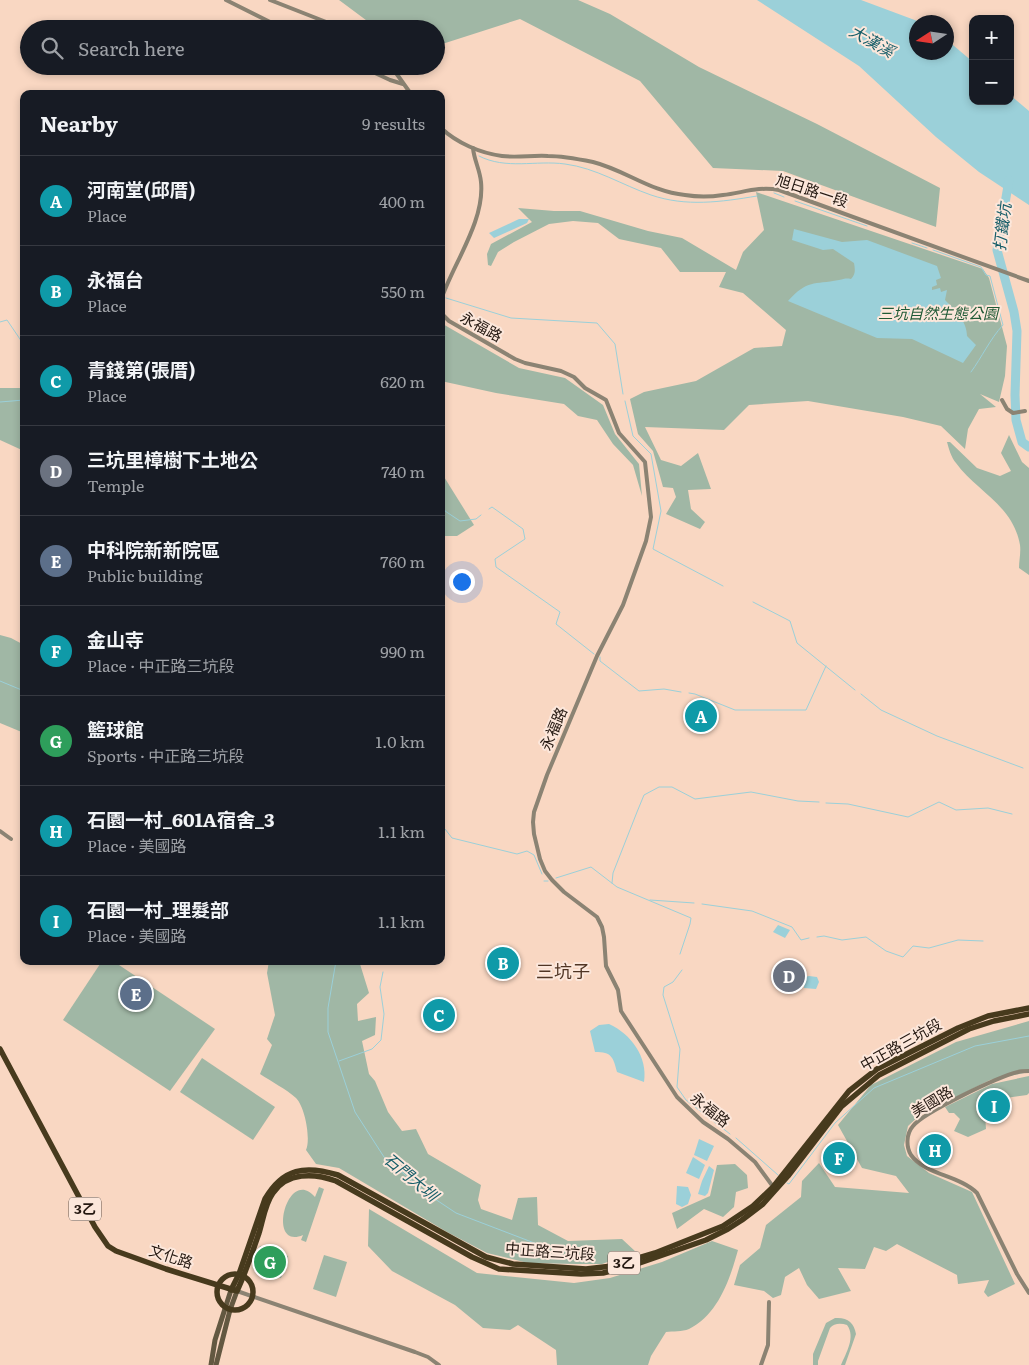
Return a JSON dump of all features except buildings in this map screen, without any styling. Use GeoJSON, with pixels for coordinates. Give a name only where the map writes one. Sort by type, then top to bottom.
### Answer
{"type":"FeatureCollection","features":[{"type":"Feature","properties":{"kind":"main road","name":"中正路三坑段"},"geometry":{"type":"LineString","coordinates":[[234,1291],[242,1275],[273,1192],[288,1179],[295,1177],[320,1175],[336,1181],[464,1252],[499,1269],[581,1274],[603,1273],[631,1266],[706,1240],[728,1230],[763,1204],[849,1091],[878,1070],[958,1028],[988,1016],[1029,1008]]}},
{"type":"Feature","properties":{"kind":"main road","name":"中正路三坑段"},"geometry":{"type":"LineString","coordinates":[[774,1188],[788,1176],[841,1107],[879,1075],[969,1030],[994,1021],[1029,1014]]}},
{"type":"Feature","properties":{"kind":"main road","name":"文化路"},"geometry":{"type":"LineString","coordinates":[[0,1049],[95,1227],[108,1246],[129,1257],[234,1291]]}},
{"type":"Feature","properties":{"kind":"main road"},"geometry":{"type":"LineString","coordinates":[[231,1274],[242,1275],[253,1288],[253,1297],[249,1304],[242,1309],[227,1309],[218,1299],[217,1286],[223,1278],[231,1274]]}},
{"type":"Feature","properties":{"kind":"main road"},"geometry":{"type":"LineString","coordinates":[[210,1365],[215,1340],[234,1291]]}},
{"type":"Feature","properties":{"kind":"main road"},"geometry":{"type":"LineString","coordinates":[[216,1365],[227,1309]]}},
{"type":"Feature","properties":{"kind":"street"},"geometry":{"type":"LineString","coordinates":[[226,0],[266,20]]}},
{"type":"Feature","properties":{"kind":"street"},"geometry":{"type":"LineString","coordinates":[[270,0],[321,20]]}},
{"type":"Feature","properties":{"kind":"street"},"geometry":{"type":"LineString","coordinates":[[379,75],[402,84]]}},
{"type":"Feature","properties":{"kind":"street"},"geometry":{"type":"LineString","coordinates":[[396,75],[407,90]]}},
{"type":"Feature","properties":{"kind":"street","name":"旭日路一段"},"geometry":{"type":"LineString","coordinates":[[445,131],[460,142],[473,148],[502,156],[549,156],[579,159],[610,168],[653,188],[684,195],[723,195],[754,188],[779,190],[1029,281]]}},
{"type":"Feature","properties":{"kind":"street"},"geometry":{"type":"LineString","coordinates":[[445,291],[478,212],[481,182],[473,148]]}},
{"type":"Feature","properties":{"kind":"street","name":"永福路"},"geometry":{"type":"LineString","coordinates":[[445,318],[515,359],[561,371],[574,377],[585,388],[606,400],[619,433],[645,462],[651,517],[646,541],[623,605],[597,656],[547,775],[534,812],[534,834],[540,859],[545,870],[564,892],[597,917],[602,927],[606,966],[618,990],[621,1011],[644,1048],[684,1106],[755,1162],[774,1188]]}},
{"type":"Feature","properties":{"kind":"street"},"geometry":{"type":"LineString","coordinates":[[1002,400],[1007,409],[1012,413],[1025,411]]}},
{"type":"Feature","properties":{"kind":"street"},"geometry":{"type":"LineString","coordinates":[[0,831],[11,839]]}},
{"type":"Feature","properties":{"kind":"street","name":"美國路"},"geometry":{"type":"LineString","coordinates":[[1029,1071],[1018,1072],[994,1082],[924,1116],[912,1127],[908,1135],[907,1147],[915,1160],[927,1168],[954,1178],[971,1187],[976,1193],[1016,1274],[1029,1293]]}},
{"type":"Feature","properties":{"kind":"street","name":"文化路"},"geometry":{"type":"LineString","coordinates":[[234,1291],[415,1352],[428,1357],[439,1365]]}},
{"type":"Feature","properties":{"kind":"street"},"geometry":{"type":"LineString","coordinates":[[761,1365],[768,1345],[769,1302]]}},
{"type":"Feature","properties":{"kind":"green space"},"geometry":{"type":"Polygon","coordinates":[[[339,0],[578,0],[610,14],[699,67],[817,124],[940,188],[936,227],[783,171],[713,168],[640,81],[520,19],[445,43],[445,20],[366,20],[339,0]]]}},
{"type":"Feature","properties":{"kind":"green space","name":"三坑自然生態公園"},"geometry":{"type":"Polygon","coordinates":[[[756,192],[983,269],[989,278],[1007,346],[1005,376],[999,402],[980,394],[996,407],[979,409],[968,429],[965,449],[941,426],[903,417],[808,401],[749,405],[724,430],[645,427],[661,460],[681,466],[698,453],[711,489],[688,490],[691,509],[705,522],[700,529],[666,514],[676,497],[673,488],[663,487],[653,451],[638,434],[630,399],[644,392],[696,381],[754,348],[782,346],[786,330],[743,293],[719,287],[726,272],[680,272],[661,248],[619,239],[598,223],[573,221],[549,224],[498,252],[491,266],[488,265],[487,254],[491,244],[532,222],[518,208],[580,211],[648,231],[682,238],[736,270],[743,252],[764,230],[756,192]]]}},
{"type":"Feature","properties":{"kind":"green space"},"geometry":{"type":"Polygon","coordinates":[[[445,325],[519,368],[565,378],[603,405],[615,434],[639,464],[642,496],[633,465],[613,444],[597,420],[578,416],[564,404],[496,393],[445,382],[445,325]]]}},
{"type":"Feature","properties":{"kind":"green space"},"geometry":{"type":"Polygon","coordinates":[[[0,388],[20,388],[20,449],[0,440],[0,388]]]}},
{"type":"Feature","properties":{"kind":"green space"},"geometry":{"type":"Polygon","coordinates":[[[1009,435],[1022,462],[1029,468],[1029,575],[1019,568],[1020,545],[1010,519],[964,473],[951,456],[947,442],[950,442],[977,468],[1000,476],[1011,471],[1001,453],[1009,435]]]}},
{"type":"Feature","properties":{"kind":"green space"},"geometry":{"type":"Polygon","coordinates":[[[445,478],[474,525],[457,536],[445,536],[445,478]]]}},
{"type":"Feature","properties":{"kind":"green space"},"geometry":{"type":"Polygon","coordinates":[[[0,635],[20,643],[20,731],[0,723],[0,635]]]}},
{"type":"Feature","properties":{"kind":"green space"},"geometry":{"type":"Polygon","coordinates":[[[99,965],[119,965],[215,1029],[170,1091],[63,1020],[99,965]]]}},
{"type":"Feature","properties":{"kind":"green space"},"geometry":{"type":"Polygon","coordinates":[[[268,965],[360,965],[369,993],[357,1004],[358,1021],[376,1017],[375,1035],[362,1041],[369,1074],[375,1081],[388,1112],[402,1131],[416,1129],[428,1154],[481,1185],[478,1200],[481,1209],[512,1220],[518,1198],[537,1197],[538,1225],[568,1241],[622,1239],[636,1252],[602,1264],[528,1263],[487,1253],[447,1232],[339,1168],[316,1164],[306,1150],[307,1131],[299,1102],[288,1092],[260,1074],[272,1045],[267,1039],[275,1015],[267,973],[268,965]]]}},
{"type":"Feature","properties":{"kind":"green space"},"geometry":{"type":"Polygon","coordinates":[[[1029,1021],[1029,1072],[990,1080],[920,1115],[908,1126],[904,1145],[907,1156],[929,1173],[972,1192],[1015,1284],[988,1297],[984,1292],[989,1280],[958,1284],[957,1275],[897,1244],[886,1251],[874,1247],[865,1269],[838,1268],[851,1291],[819,1299],[807,1285],[799,1268],[785,1277],[781,1295],[773,1298],[764,1291],[734,1285],[740,1265],[760,1248],[766,1225],[801,1197],[802,1181],[819,1163],[835,1187],[909,1193],[896,1176],[862,1168],[838,1125],[871,1085],[956,1042],[1029,1021]]]}},
{"type":"Feature","properties":{"kind":"green space"},"geometry":{"type":"Polygon","coordinates":[[[202,1058],[275,1107],[253,1140],[180,1092],[202,1058]]]}},
{"type":"Feature","properties":{"kind":"green space"},"geometry":{"type":"Polygon","coordinates":[[[1029,1076],[1029,1093],[1027,1095],[984,1101],[986,1129],[968,1137],[954,1131],[960,1119],[954,1113],[949,1113],[945,1107],[992,1084],[1029,1076]]]}},
{"type":"Feature","properties":{"kind":"green space"},"geometry":{"type":"Polygon","coordinates":[[[735,1164],[747,1175],[748,1188],[736,1192],[734,1207],[723,1217],[704,1209],[677,1229],[672,1213],[710,1196],[717,1165],[735,1164]]]}},
{"type":"Feature","properties":{"kind":"green space"},"geometry":{"type":"Polygon","coordinates":[[[319,1187],[324,1189],[306,1242],[301,1240],[303,1235],[292,1237],[285,1231],[283,1222],[289,1199],[296,1192],[305,1190],[315,1197],[319,1187]]]}},
{"type":"Feature","properties":{"kind":"green space"},"geometry":{"type":"Polygon","coordinates":[[[369,1209],[477,1273],[574,1283],[610,1278],[662,1262],[712,1241],[738,1250],[727,1284],[708,1315],[689,1329],[666,1332],[651,1356],[648,1365],[557,1365],[556,1350],[518,1325],[510,1330],[483,1328],[455,1305],[392,1271],[368,1246],[369,1209]]]}},
{"type":"Feature","properties":{"kind":"green space"},"geometry":{"type":"Polygon","coordinates":[[[260,1246],[288,1256],[281,1278],[253,1268],[260,1246]]]}},
{"type":"Feature","properties":{"kind":"green space"},"geometry":{"type":"Polygon","coordinates":[[[324,1255],[347,1262],[336,1297],[313,1289],[324,1255]]]}},
{"type":"Feature","properties":{"kind":"green space"},"geometry":{"type":"Polygon","coordinates":[[[835,1318],[843,1318],[852,1323],[856,1334],[845,1365],[841,1365],[851,1335],[847,1325],[840,1324],[830,1328],[818,1365],[813,1365],[813,1354],[826,1323],[835,1318]]]}},
{"type":"Feature","properties":{"kind":"water","name":"大漢溪"},"geometry":{"type":"Polygon","coordinates":[[[757,0],[861,0],[909,18],[909,60],[954,60],[954,46],[969,59],[969,105],[1014,105],[1014,98],[1029,111],[1029,205],[979,172],[936,137],[859,66],[757,0]]]}},
{"type":"Feature","properties":{"kind":"water"},"geometry":{"type":"Polygon","coordinates":[[[519,219],[529,219],[527,223],[494,238],[489,233],[519,219]]]}},
{"type":"Feature","properties":{"kind":"water"},"geometry":{"type":"Polygon","coordinates":[[[794,229],[842,242],[867,240],[937,266],[941,278],[936,280],[937,285],[932,287],[932,290],[940,288],[941,292],[947,290],[945,300],[960,316],[965,325],[967,336],[976,345],[963,363],[912,339],[877,338],[788,301],[806,286],[851,279],[855,271],[854,263],[833,249],[823,250],[792,240],[794,229]]]}},
{"type":"Feature","properties":{"kind":"water"},"geometry":{"type":"Polygon","coordinates":[[[778,925],[790,930],[785,938],[773,932],[778,925]]]}},
{"type":"Feature","properties":{"kind":"water"},"geometry":{"type":"Polygon","coordinates":[[[805,977],[817,977],[819,982],[816,989],[804,988],[805,977]]]}},
{"type":"Feature","properties":{"kind":"water"},"geometry":{"type":"Polygon","coordinates":[[[609,1024],[617,1028],[636,1047],[643,1064],[644,1082],[617,1072],[611,1056],[595,1052],[590,1031],[599,1025],[609,1024]]]}},
{"type":"Feature","properties":{"kind":"water"},"geometry":{"type":"Polygon","coordinates":[[[699,1139],[714,1146],[707,1161],[694,1155],[699,1139]]]}},
{"type":"Feature","properties":{"kind":"water"},"geometry":{"type":"Polygon","coordinates":[[[693,1157],[705,1165],[699,1179],[686,1173],[693,1157]]]}},
{"type":"Feature","properties":{"kind":"water"},"geometry":{"type":"Polygon","coordinates":[[[709,1166],[714,1170],[708,1193],[705,1196],[698,1194],[709,1166]]]}},
{"type":"Feature","properties":{"kind":"water"},"geometry":{"type":"Polygon","coordinates":[[[677,1186],[688,1187],[691,1195],[688,1204],[682,1207],[676,1204],[677,1186]]]}},
{"type":"Feature","properties":{"kind":"waterway"},"geometry":{"type":"LineString","coordinates":[[479,156],[500,163],[554,163],[576,166],[651,195],[677,201],[704,202],[757,196]]}},
{"type":"Feature","properties":{"kind":"waterway","name":"打鐵坑"},"geometry":{"type":"LineString","coordinates":[[1009,180],[997,250],[1014,312],[1017,331],[1016,420],[1022,442],[1029,447]]}},
{"type":"Feature","properties":{"kind":"waterway"},"geometry":{"type":"LineString","coordinates":[[774,193],[784,197]]}},
{"type":"Feature","properties":{"kind":"waterway"},"geometry":{"type":"LineString","coordinates":[[795,201],[867,226]]}},
{"type":"Feature","properties":{"kind":"waterway"},"geometry":{"type":"LineString","coordinates":[[912,243],[927,248]]}},
{"type":"Feature","properties":{"kind":"waterway"},"geometry":{"type":"LineString","coordinates":[[933,250],[981,267],[986,275],[990,276],[1003,325],[971,372]]}},
{"type":"Feature","properties":{"kind":"waterway"},"geometry":{"type":"LineString","coordinates":[[446,298],[511,318],[597,323],[615,344],[623,394]]}},
{"type":"Feature","properties":{"kind":"waterway"},"geometry":{"type":"LineString","coordinates":[[0,322],[7,320],[20,339]]}},
{"type":"Feature","properties":{"kind":"waterway"},"geometry":{"type":"LineString","coordinates":[[0,402],[20,400]]}},
{"type":"Feature","properties":{"kind":"waterway"},"geometry":{"type":"LineString","coordinates":[[625,401],[633,436],[651,454],[661,511],[653,549],[723,586]]}},
{"type":"Feature","properties":{"kind":"waterway"},"geometry":{"type":"LineString","coordinates":[[489,509],[492,507],[523,529],[525,539],[495,559],[496,567],[560,612],[556,624],[594,654]]}},
{"type":"Feature","properties":{"kind":"waterway"},"geometry":{"type":"LineString","coordinates":[[445,511],[460,521],[476,519],[481,515]]}},
{"type":"Feature","properties":{"kind":"waterway"},"geometry":{"type":"LineString","coordinates":[[753,602],[790,621],[797,643],[855,690]]}},
{"type":"Feature","properties":{"kind":"waterway"},"geometry":{"type":"LineString","coordinates":[[600,657],[600,661],[639,691],[664,689],[681,692]]}},
{"type":"Feature","properties":{"kind":"waterway"},"geometry":{"type":"LineString","coordinates":[[689,693],[735,710],[806,710],[826,666]]}},
{"type":"Feature","properties":{"kind":"waterway","name":"石門大圳"},"geometry":{"type":"LineString","coordinates":[[0,681],[20,689]]}},
{"type":"Feature","properties":{"kind":"waterway"},"geometry":{"type":"LineString","coordinates":[[861,694],[881,710],[937,736],[1023,768]]}},
{"type":"Feature","properties":{"kind":"waterway"},"geometry":{"type":"LineString","coordinates":[[612,883],[613,873],[644,795],[659,787],[672,787],[695,799],[751,792],[798,801],[819,802]]}},
{"type":"Feature","properties":{"kind":"waterway"},"geometry":{"type":"LineString","coordinates":[[826,803],[848,804],[908,817],[939,802],[956,810],[988,808],[1012,814]]}},
{"type":"Feature","properties":{"kind":"waterway"},"geometry":{"type":"LineString","coordinates":[[445,829],[452,838],[517,854],[527,851],[534,855],[542,874]]}},
{"type":"Feature","properties":{"kind":"waterway"},"geometry":{"type":"LineString","coordinates":[[556,878],[591,867],[617,887],[691,918],[680,954]]}},
{"type":"Feature","properties":{"kind":"waterway"},"geometry":{"type":"LineString","coordinates":[[650,900],[694,903]]}},
{"type":"Feature","properties":{"kind":"waterway"},"geometry":{"type":"LineString","coordinates":[[702,904],[752,911],[792,927],[801,940],[809,938]]}},
{"type":"Feature","properties":{"kind":"waterway"},"geometry":{"type":"LineString","coordinates":[[817,937],[824,936],[842,940],[866,937],[886,951],[903,957],[913,946],[929,948],[958,940],[983,941]]}},
{"type":"Feature","properties":{"kind":"waterway","name":"石門大圳"},"geometry":{"type":"LineString","coordinates":[[335,965],[328,1008],[328,1032],[355,1112],[384,1157],[429,1195],[456,1213],[537,1244],[574,1254]]}},
{"type":"Feature","properties":{"kind":"waterway"},"geometry":{"type":"LineString","coordinates":[[682,970],[673,982],[664,987],[663,995],[680,1049],[677,1087],[686,1100],[730,1134]]}},
{"type":"Feature","properties":{"kind":"waterway"},"geometry":{"type":"LineString","coordinates":[[339,1061],[372,1049],[381,1040],[384,1014],[380,987],[383,972]]}},
{"type":"Feature","properties":{"kind":"waterway"},"geometry":{"type":"LineString","coordinates":[[787,1183],[789,1184],[835,1123],[874,1088],[975,1046],[1029,1036]]}},
{"type":"Feature","properties":{"kind":"waterway"},"geometry":{"type":"LineString","coordinates":[[736,1138],[778,1175]]}},
{"type":"Feature","properties":{"kind":"place","name":"河南堂(邱厝)"},"geometry":{"type":"Point","coordinates":[701,716]}},
{"type":"Feature","properties":{"kind":"place","name":"永福台"},"geometry":{"type":"Point","coordinates":[503,963]}},
{"type":"Feature","properties":{"kind":"place","name":"三坑里樟樹下土地公"},"geometry":{"type":"Point","coordinates":[789,976]}},
{"type":"Feature","properties":{"kind":"place","name":"中科院新新院區"},"geometry":{"type":"Point","coordinates":[136,994]}},
{"type":"Feature","properties":{"kind":"place","name":"青錢第(張厝)"},"geometry":{"type":"Point","coordinates":[439,1015]}},
{"type":"Feature","properties":{"kind":"place","name":"石園一村_理髮部"},"geometry":{"type":"Point","coordinates":[994,1106]}},
{"type":"Feature","properties":{"kind":"place","name":"石園一村_601A宿舍_3"},"geometry":{"type":"Point","coordinates":[935,1150]}},
{"type":"Feature","properties":{"kind":"place","name":"金山寺"},"geometry":{"type":"Point","coordinates":[839,1158]}},
{"type":"Feature","properties":{"kind":"place","name":"籃球館"},"geometry":{"type":"Point","coordinates":[270,1262]}},
{"type":"Feature","properties":{"kind":"district","name":"三坑子"},"geometry":{"type":"Point","coordinates":[563,972]}}]}
